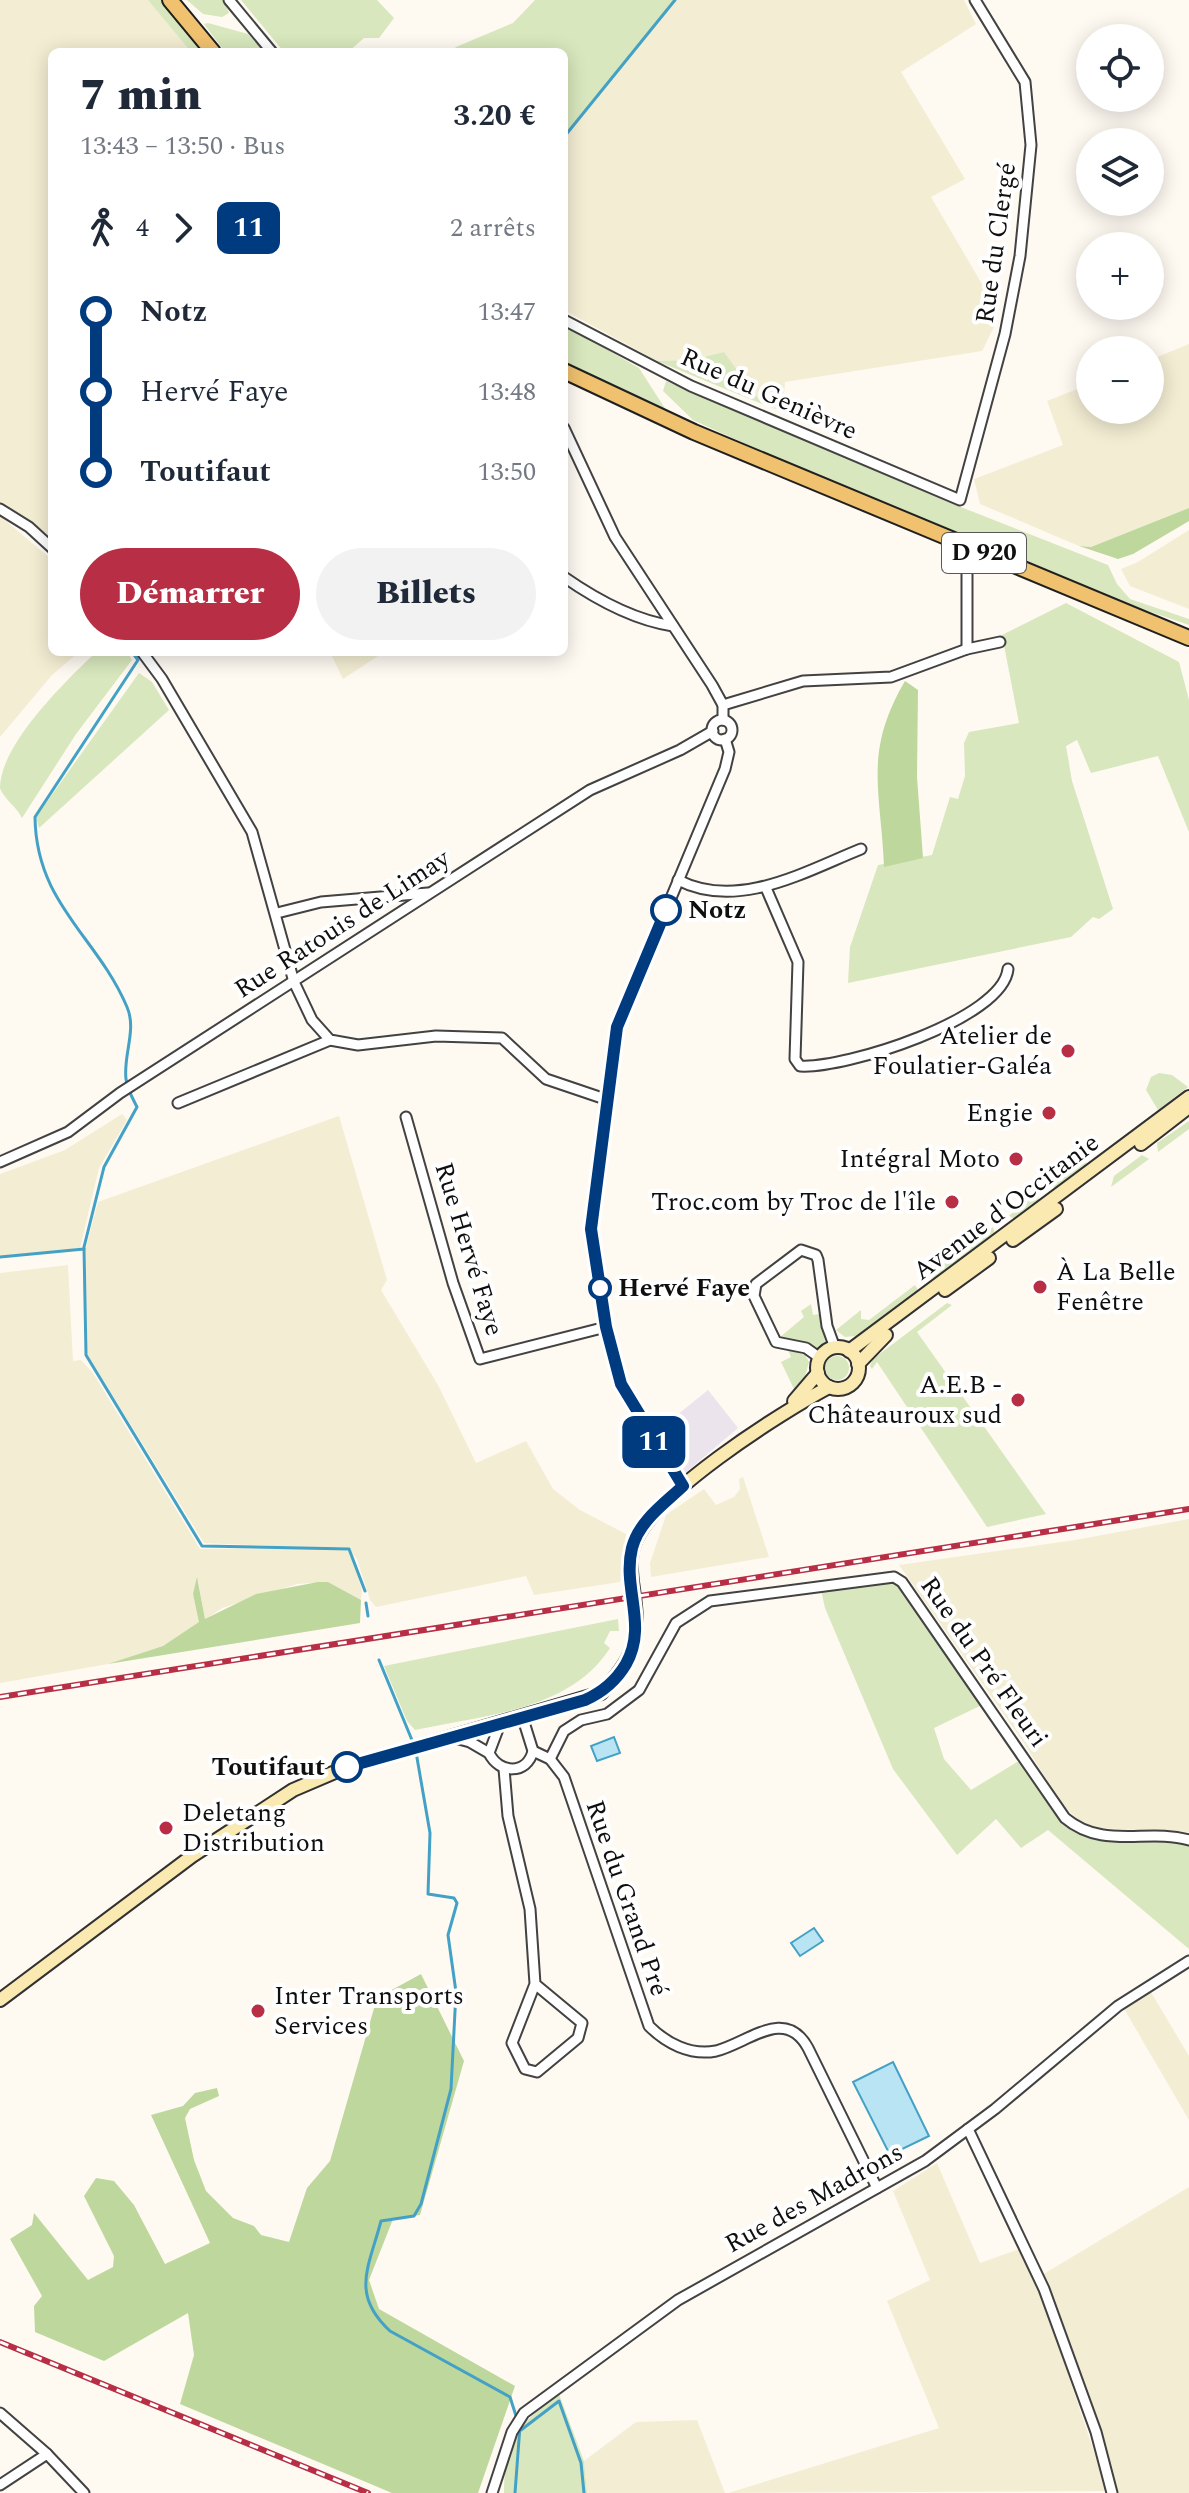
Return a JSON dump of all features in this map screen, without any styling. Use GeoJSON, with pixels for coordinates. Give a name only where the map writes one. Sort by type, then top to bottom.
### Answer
{"type":"FeatureCollection","features":[{"type":"Feature","properties":{"kind":"main road"},"geometry":{"type":"LineString","coordinates":[[170,0],[210,48]]}},
{"type":"Feature","properties":{"kind":"main road","name":"D 920"},"geometry":{"type":"LineString","coordinates":[[568,373],[681,427],[1186,636]]}},
{"type":"Feature","properties":{"kind":"main road","name":"Avenue d'Occitanie"},"geometry":{"type":"LineString","coordinates":[[820,1358],[876,1332],[1189,1097]]}},
{"type":"Feature","properties":{"kind":"main road","name":"Avenue d'Occitanie"},"geometry":{"type":"LineString","coordinates":[[523,1719],[601,1693],[620,1674],[633,1651],[638,1628],[631,1581],[632,1547],[645,1523],[683,1486],[781,1414],[829,1387],[844,1388],[852,1384],[858,1364],[886,1335],[1189,1107]]}},
{"type":"Feature","properties":{"kind":"main road"},"geometry":{"type":"LineString","coordinates":[[842,1349],[858,1364]]}},
{"type":"Feature","properties":{"kind":"main road"},"geometry":{"type":"LineString","coordinates":[[820,1358],[818,1373],[829,1387]]}},
{"type":"Feature","properties":{"kind":"main road","name":"Avenue d'Occitanie"},"geometry":{"type":"LineString","coordinates":[[781,1414],[818,1373]]}},
{"type":"Feature","properties":{"kind":"main road"},"geometry":{"type":"LineString","coordinates":[[0,2000],[192,1856],[271,1803],[342,1769],[523,1719]]}},
{"type":"Feature","properties":{"kind":"street"},"geometry":{"type":"LineString","coordinates":[[229,0],[269,48]]}},
{"type":"Feature","properties":{"kind":"street","name":"Rue du Clergé"},"geometry":{"type":"LineString","coordinates":[[960,500],[1005,334],[1020,256],[1031,145],[1025,82],[975,0]]}},
{"type":"Feature","properties":{"kind":"street","name":"Rue du Genièvre"},"geometry":{"type":"LineString","coordinates":[[568,322],[691,386],[960,500]]}},
{"type":"Feature","properties":{"kind":"street"},"geometry":{"type":"LineString","coordinates":[[568,437],[615,537],[723,705],[723,720]]}},
{"type":"Feature","properties":{"kind":"street"},"geometry":{"type":"LineString","coordinates":[[0,509],[29,527],[48,544]]}},
{"type":"Feature","properties":{"kind":"street"},"geometry":{"type":"LineString","coordinates":[[967,572],[967,649]]}},
{"type":"Feature","properties":{"kind":"street"},"geometry":{"type":"LineString","coordinates":[[568,580],[595,599],[657,624],[673,626]]}},
{"type":"Feature","properties":{"kind":"street"},"geometry":{"type":"LineString","coordinates":[[723,705],[803,681],[891,677],[967,649],[1000,642]]}},
{"type":"Feature","properties":{"kind":"street"},"geometry":{"type":"LineString","coordinates":[[145,656],[162,679],[252,832],[294,982],[312,1020],[330,1040]]}},
{"type":"Feature","properties":{"kind":"street"},"geometry":{"type":"LineString","coordinates":[[723,720],[730,723],[732,731],[725,739],[715,737],[713,731],[714,724],[723,720]]}},
{"type":"Feature","properties":{"kind":"street","name":"Rue Ratouis de Limay"},"geometry":{"type":"LineString","coordinates":[[0,1162],[68,1132],[120,1093],[590,790],[680,750],[713,731]]}},
{"type":"Feature","properties":{"kind":"street"},"geometry":{"type":"LineString","coordinates":[[683,1486],[621,1384],[606,1327],[591,1229],[617,1027],[725,769],[729,752],[725,739]]}},
{"type":"Feature","properties":{"kind":"street"},"geometry":{"type":"LineString","coordinates":[[678,880],[724,891],[766,888],[861,849]]}},
{"type":"Feature","properties":{"kind":"street"},"geometry":{"type":"LineString","coordinates":[[766,888],[798,962],[796,1062],[806,1066],[837,1064],[914,1037],[979,1009],[1003,987],[1008,969]]}},
{"type":"Feature","properties":{"kind":"street"},"geometry":{"type":"LineString","coordinates":[[277,913],[321,902],[432,893]]}},
{"type":"Feature","properties":{"kind":"street"},"geometry":{"type":"LineString","coordinates":[[178,1103],[330,1040],[358,1045],[436,1036],[502,1038],[546,1079],[608,1100]]}},
{"type":"Feature","properties":{"kind":"street","name":"Rue Hervé Faye"},"geometry":{"type":"LineString","coordinates":[[406,1117],[453,1283],[480,1359],[606,1327]]}},
{"type":"Feature","properties":{"kind":"street"},"geometry":{"type":"LineString","coordinates":[[820,1358],[806,1348],[776,1342],[754,1296],[756,1284],[801,1250],[816,1255],[827,1326],[842,1349]]}},
{"type":"Feature","properties":{"kind":"street","name":"Rue du Pré Fleuri"},"geometry":{"type":"LineString","coordinates":[[550,1759],[564,1731],[581,1720],[607,1714],[639,1690],[676,1623],[710,1601],[894,1577],[902,1582],[1065,1818],[1083,1830],[1105,1837],[1189,1840]]}},
{"type":"Feature","properties":{"kind":"street"},"geometry":{"type":"LineString","coordinates":[[451,1737],[470,1742],[489,1753],[494,1764],[504,1769],[526,1764],[533,1751],[523,1719]]}},
{"type":"Feature","properties":{"kind":"street"},"geometry":{"type":"LineString","coordinates":[[489,1753],[500,1724]]}},
{"type":"Feature","properties":{"kind":"street"},"geometry":{"type":"LineString","coordinates":[[533,1751],[550,1759]]}},
{"type":"Feature","properties":{"kind":"street","name":"Rue du Grand Pré"},"geometry":{"type":"LineString","coordinates":[[550,1759],[564,1777],[649,2026],[661,2038],[699,2052],[727,2047],[765,2029],[780,2027],[793,2031],[808,2048],[877,2188]]}},
{"type":"Feature","properties":{"kind":"street"},"geometry":{"type":"LineString","coordinates":[[504,1769],[508,1816],[530,1909],[535,1984],[512,2043],[525,2069],[537,2072],[578,2038],[582,2023],[535,1984]]}},
{"type":"Feature","properties":{"kind":"street","name":"Rue des Madrons"},"geometry":{"type":"LineString","coordinates":[[492,2493],[512,2432],[524,2413],[678,2300],[925,2161],[1118,2006],[1189,1961]]}},
{"type":"Feature","properties":{"kind":"street"},"geometry":{"type":"LineString","coordinates":[[968,2129],[1044,2289],[1096,2432],[1112,2493]]}},
{"type":"Feature","properties":{"kind":"street"},"geometry":{"type":"LineString","coordinates":[[0,2413],[47,2454],[84,2493]]}},
{"type":"Feature","properties":{"kind":"street"},"geometry":{"type":"LineString","coordinates":[[0,2485],[47,2454]]}},
{"type":"Feature","properties":{"kind":"shaded area"},"geometry":{"type":"Polygon","coordinates":[[[0,0],[148,0],[188,48],[48,48],[48,540],[30,521],[0,503],[0,0]]]}},
{"type":"Feature","properties":{"kind":"shaded area"},"geometry":{"type":"Polygon","coordinates":[[[675,0],[964,0],[976,24],[901,72],[965,179],[931,197],[996,308],[995,325],[982,351],[785,382],[783,412],[762,404],[724,352],[691,360],[657,361],[568,312],[568,134],[675,0]]]}},
{"type":"Feature","properties":{"kind":"shaded area"},"geometry":{"type":"Polygon","coordinates":[[[1189,344],[1189,508],[1091,547],[1079,546],[980,504],[974,479],[1063,445],[1047,401],[1076,390],[1076,424],[1164,424],[1164,354],[1189,344]]]}},
{"type":"Feature","properties":{"kind":"shaded area"},"geometry":{"type":"Polygon","coordinates":[[[0,516],[48,557],[48,656],[74,656],[52,675],[0,737],[0,516]]]}},
{"type":"Feature","properties":{"kind":"shaded area"},"geometry":{"type":"Polygon","coordinates":[[[1189,530],[1189,609],[1130,586],[1121,569],[1189,530]]]}},
{"type":"Feature","properties":{"kind":"shaded area"},"geometry":{"type":"Polygon","coordinates":[[[332,656],[378,656],[343,679],[332,656]]]}},
{"type":"Feature","properties":{"kind":"shaded area"},"geometry":{"type":"Polygon","coordinates":[[[122,1114],[127,1120],[99,1168],[80,1248],[0,1256],[0,1174],[65,1150],[122,1114]]]}},
{"type":"Feature","properties":{"kind":"shaded area"},"geometry":{"type":"Polygon","coordinates":[[[339,1116],[387,1280],[381,1290],[438,1385],[476,1463],[526,1441],[553,1489],[580,1510],[626,1534],[620,1582],[534,1595],[526,1576],[376,1607],[370,1600],[357,1559],[348,1548],[335,1547],[348,1551],[353,1561],[362,1590],[361,1600],[328,1582],[297,1584],[222,1608],[205,1620],[198,1580],[193,1594],[200,1622],[163,1646],[108,1664],[0,1683],[0,1273],[68,1265],[73,1361],[81,1360],[93,1373],[200,1549],[323,1548],[204,1543],[87,1354],[86,1247],[98,1202],[339,1116]]]}},
{"type":"Feature","properties":{"kind":"shaded area"},"geometry":{"type":"Polygon","coordinates":[[[708,1390],[738,1428],[684,1474],[656,1432],[708,1390]]]}},
{"type":"Feature","properties":{"kind":"shaded area"},"geometry":{"type":"Polygon","coordinates":[[[743,1477],[769,1557],[651,1577],[650,1563],[666,1515],[704,1489],[716,1505],[734,1497],[740,1489],[739,1479],[743,1477]]]}},
{"type":"Feature","properties":{"kind":"shaded area"},"geometry":{"type":"Polygon","coordinates":[[[1189,1519],[1189,1832],[1096,1828],[1076,1818],[1059,1800],[1024,1743],[899,1565],[1075,1540],[1189,1519]]]}},
{"type":"Feature","properties":{"kind":"shaded area"},"geometry":{"type":"Polygon","coordinates":[[[1149,1989],[1189,2056],[1189,2120],[1123,2007],[1149,1989]]]}},
{"type":"Feature","properties":{"kind":"shaded area"},"geometry":{"type":"Polygon","coordinates":[[[937,2163],[980,2263],[1022,2248],[1036,2278],[1107,2491],[728,2493],[939,2428],[887,2301],[930,2280],[893,2191],[937,2163]]]}},
{"type":"Feature","properties":{"kind":"shaded area"},"geometry":{"type":"Polygon","coordinates":[[[1189,2187],[1189,2493],[1118,2493],[1096,2421],[1042,2275],[1189,2187]]]}},
{"type":"Feature","properties":{"kind":"shaded area"},"geometry":{"type":"Polygon","coordinates":[[[697,2420],[725,2493],[587,2493],[584,2461],[636,2422],[697,2420]]]}},
{"type":"Feature","properties":{"kind":"green space"},"geometry":{"type":"Polygon","coordinates":[[[148,0],[162,0],[202,48],[188,48],[148,0]]]}},
{"type":"Feature","properties":{"kind":"green space"},"geometry":{"type":"Polygon","coordinates":[[[187,0],[223,0],[229,13],[222,17],[203,14],[187,0]]]}},
{"type":"Feature","properties":{"kind":"green space"},"geometry":{"type":"Polygon","coordinates":[[[241,0],[377,0],[394,18],[379,38],[364,38],[353,48],[281,48],[241,0]]]}},
{"type":"Feature","properties":{"kind":"green space"},"geometry":{"type":"Polygon","coordinates":[[[535,0],[675,0],[568,134],[568,48],[455,48],[513,23],[535,0]]]}},
{"type":"Feature","properties":{"kind":"green space"},"geometry":{"type":"Polygon","coordinates":[[[204,24],[248,34],[262,48],[222,48],[204,24]]]}},
{"type":"Feature","properties":{"kind":"green space"},"geometry":{"type":"Polygon","coordinates":[[[568,327],[639,368],[666,410],[664,412],[568,365],[568,327]]]}},
{"type":"Feature","properties":{"kind":"green space"},"geometry":{"type":"Polygon","coordinates":[[[724,352],[762,404],[657,361],[691,360],[724,352]]]}},
{"type":"Feature","properties":{"kind":"green space"},"geometry":{"type":"Polygon","coordinates":[[[666,381],[943,500],[1108,565],[1117,584],[1130,599],[1189,619],[1189,625],[1116,600],[833,484],[693,420],[663,391],[666,381]]]}},
{"type":"Feature","properties":{"kind":"green space"},"geometry":{"type":"Polygon","coordinates":[[[1189,508],[1189,521],[1133,554],[1118,559],[1079,546],[1091,547],[1189,508]]]}},
{"type":"Feature","properties":{"kind":"green space"},"geometry":{"type":"Polygon","coordinates":[[[1066,603],[1179,662],[1189,700],[1189,832],[1158,756],[1091,773],[1077,740],[1066,746],[1072,781],[1113,909],[1099,919],[1093,917],[1071,937],[848,983],[850,947],[878,865],[932,855],[950,797],[958,799],[965,776],[964,743],[969,732],[1019,723],[1002,635],[1066,603]]]}},
{"type":"Feature","properties":{"kind":"green space"},"geometry":{"type":"Polygon","coordinates":[[[92,656],[130,656],[132,660],[76,734],[22,818],[0,788],[3,771],[23,733],[92,656]]]}},
{"type":"Feature","properties":{"kind":"green space"},"geometry":{"type":"Polygon","coordinates":[[[139,673],[152,682],[169,710],[39,828],[36,817],[139,673]]]}},
{"type":"Feature","properties":{"kind":"green space"},"geometry":{"type":"Polygon","coordinates":[[[905,681],[918,690],[917,777],[923,858],[884,867],[878,793],[879,751],[892,707],[905,681]]]}},
{"type":"Feature","properties":{"kind":"green space"},"geometry":{"type":"Polygon","coordinates":[[[1159,1073],[1172,1075],[1188,1087],[1158,1110],[1146,1090],[1151,1077],[1159,1073]]]}},
{"type":"Feature","properties":{"kind":"green space"},"geometry":{"type":"Polygon","coordinates":[[[1189,1121],[1189,1129],[1158,1152],[1157,1143],[1189,1121]]]}},
{"type":"Feature","properties":{"kind":"green space"},"geometry":{"type":"Polygon","coordinates":[[[1142,1155],[1149,1159],[1111,1187],[1114,1176],[1142,1155]]]}},
{"type":"Feature","properties":{"kind":"green space"},"geometry":{"type":"Polygon","coordinates":[[[1084,1158],[1086,1164],[1055,1188],[1049,1184],[1084,1158]]]}},
{"type":"Feature","properties":{"kind":"green space"},"geometry":{"type":"Polygon","coordinates":[[[1038,1191],[1039,1201],[1015,1219],[1009,1216],[1029,1197],[1027,1194],[1038,1191]]]}},
{"type":"Feature","properties":{"kind":"green space"},"geometry":{"type":"Polygon","coordinates":[[[993,1227],[995,1234],[934,1280],[930,1274],[993,1227]]]}},
{"type":"Feature","properties":{"kind":"green space"},"geometry":{"type":"Polygon","coordinates":[[[915,1285],[919,1292],[856,1336],[845,1337],[836,1330],[861,1310],[861,1319],[869,1320],[915,1285]]]}},
{"type":"Feature","properties":{"kind":"green space"},"geometry":{"type":"Polygon","coordinates":[[[947,1303],[952,1305],[917,1332],[1046,1514],[987,1527],[877,1362],[872,1369],[870,1366],[873,1359],[947,1303]]]}},
{"type":"Feature","properties":{"kind":"green space"},"geometry":{"type":"Polygon","coordinates":[[[811,1304],[813,1315],[820,1314],[825,1342],[814,1350],[781,1340],[779,1338],[804,1317],[801,1311],[811,1304]]]}},
{"type":"Feature","properties":{"kind":"green space"},"geometry":{"type":"Polygon","coordinates":[[[788,1350],[805,1355],[809,1362],[804,1380],[794,1389],[781,1362],[791,1357],[788,1350]]]}},
{"type":"Feature","properties":{"kind":"green space"},"geometry":{"type":"Polygon","coordinates":[[[837,1356],[846,1359],[849,1368],[846,1377],[837,1380],[828,1377],[825,1368],[828,1359],[837,1356]]]}},
{"type":"Feature","properties":{"kind":"green space"},"geometry":{"type":"Polygon","coordinates":[[[197,1577],[205,1619],[256,1594],[328,1582],[361,1600],[360,1623],[108,1664],[163,1646],[199,1622],[193,1594],[197,1577]]]}},
{"type":"Feature","properties":{"kind":"green space"},"geometry":{"type":"Polygon","coordinates":[[[887,1581],[901,1587],[984,1704],[934,1728],[944,1759],[971,1790],[1022,1759],[1043,1793],[1075,1828],[1090,1835],[1189,1844],[1189,1949],[1048,1830],[1021,1848],[996,1819],[957,1855],[893,1769],[825,1608],[821,1590],[887,1581]]]}},
{"type":"Feature","properties":{"kind":"green space"},"geometry":{"type":"Polygon","coordinates":[[[618,1619],[619,1631],[610,1631],[604,1643],[610,1648],[593,1669],[572,1685],[549,1698],[523,1707],[469,1720],[415,1730],[407,1721],[384,1666],[618,1619]]]}},
{"type":"Feature","properties":{"kind":"green space"},"geometry":{"type":"Polygon","coordinates":[[[421,1974],[464,2061],[420,2215],[393,2219],[369,2280],[379,2309],[515,2386],[478,2493],[392,2493],[180,2404],[194,2355],[188,2313],[104,2361],[35,2332],[34,2306],[42,2296],[10,2239],[32,2225],[34,2213],[88,2280],[113,2267],[114,2256],[84,2196],[96,2178],[114,2181],[134,2205],[165,2264],[210,2243],[151,2115],[183,2106],[195,2093],[217,2088],[219,2096],[190,2109],[185,2118],[194,2160],[206,2191],[233,2218],[254,2226],[261,2235],[289,2242],[307,2188],[330,2161],[377,1998],[421,1974]]]}},
{"type":"Feature","properties":{"kind":"green space"},"geometry":{"type":"Polygon","coordinates":[[[559,2394],[584,2461],[587,2493],[504,2493],[507,2459],[516,2435],[533,2415],[559,2394]]]}},
{"type":"Feature","properties":{"kind":"water"},"geometry":{"type":"Polygon","coordinates":[[[614,1737],[620,1753],[597,1761],[591,1746],[614,1737]]]}},
{"type":"Feature","properties":{"kind":"water"},"geometry":{"type":"Polygon","coordinates":[[[814,1928],[823,1941],[800,1956],[791,1943],[814,1928]]]}},
{"type":"Feature","properties":{"kind":"water"},"geometry":{"type":"Polygon","coordinates":[[[893,2062],[929,2136],[890,2155],[853,2082],[893,2062]]]}},
{"type":"Feature","properties":{"kind":"waterway"},"geometry":{"type":"LineString","coordinates":[[568,132],[675,0]]}},
{"type":"Feature","properties":{"kind":"waterway"},"geometry":{"type":"LineString","coordinates":[[135,656],[138,660],[35,817],[38,847],[57,897],[114,982],[127,1007],[131,1025],[126,1079],[137,1107],[104,1167],[84,1247],[86,1355],[202,1546],[349,1549],[365,1591]]}},
{"type":"Feature","properties":{"kind":"waterway"},"geometry":{"type":"LineString","coordinates":[[0,1257],[84,1249]]}},
{"type":"Feature","properties":{"kind":"waterway"},"geometry":{"type":"LineString","coordinates":[[366,1603],[368,1616]]}},
{"type":"Feature","properties":{"kind":"waterway"},"geometry":{"type":"LineString","coordinates":[[379,1660],[414,1745]]}},
{"type":"Feature","properties":{"kind":"waterway"},"geometry":{"type":"LineString","coordinates":[[416,1752],[430,1833],[428,1894],[454,1898],[457,1903],[448,1935],[456,1992],[451,2089],[421,2204],[414,2216],[381,2221],[368,2266],[366,2292],[370,2305],[390,2331],[510,2397],[517,2419]]}},
{"type":"Feature","properties":{"kind":"waterway"},"geometry":{"type":"LineString","coordinates":[[521,2430],[559,2401],[581,2463],[584,2493]]}},
{"type":"Feature","properties":{"kind":"waterway"},"geometry":{"type":"LineString","coordinates":[[515,2493],[520,2426]]}},
{"type":"Feature","properties":{"kind":"railway"},"geometry":{"type":"LineString","coordinates":[[0,1697],[1189,1509]]}},
{"type":"Feature","properties":{"kind":"railway"},"geometry":{"type":"LineString","coordinates":[[0,2342],[368,2493]]}},
{"type":"Feature","properties":{"kind":"bus line","name":"11"},"geometry":{"type":"LineString","coordinates":[[347,1767],[585,1700],[601,1693],[620,1674],[633,1651],[638,1628],[631,1581],[632,1547],[645,1523],[683,1486],[621,1384],[606,1327],[591,1229],[617,1027],[666,910]]}},
{"type":"Feature","properties":{"kind":"place","name":"Notz"},"geometry":{"type":"Point","coordinates":[666,910]}},
{"type":"Feature","properties":{"kind":"place","name":"Atelier de Foulatier-Galéa"},"geometry":{"type":"Point","coordinates":[1068,1051]}},
{"type":"Feature","properties":{"kind":"place","name":"Engie"},"geometry":{"type":"Point","coordinates":[1049,1113]}},
{"type":"Feature","properties":{"kind":"place","name":"Intégral Moto"},"geometry":{"type":"Point","coordinates":[1016,1159]}},
{"type":"Feature","properties":{"kind":"place","name":"Troc.com by Troc de l'île"},"geometry":{"type":"Point","coordinates":[952,1202]}},
{"type":"Feature","properties":{"kind":"place","name":"À La Belle Fenêtre"},"geometry":{"type":"Point","coordinates":[1040,1287]}},
{"type":"Feature","properties":{"kind":"place","name":"Hervé Faye"},"geometry":{"type":"Point","coordinates":[600,1288]}},
{"type":"Feature","properties":{"kind":"place","name":"A.E.B - Châteauroux sud"},"geometry":{"type":"Point","coordinates":[1018,1400]}},
{"type":"Feature","properties":{"kind":"place","name":"Toutifaut"},"geometry":{"type":"Point","coordinates":[347,1767]}},
{"type":"Feature","properties":{"kind":"place","name":"Deletang Distribution"},"geometry":{"type":"Point","coordinates":[166,1828]}},
{"type":"Feature","properties":{"kind":"place","name":"Inter Transports Services"},"geometry":{"type":"Point","coordinates":[258,2011]}}]}
